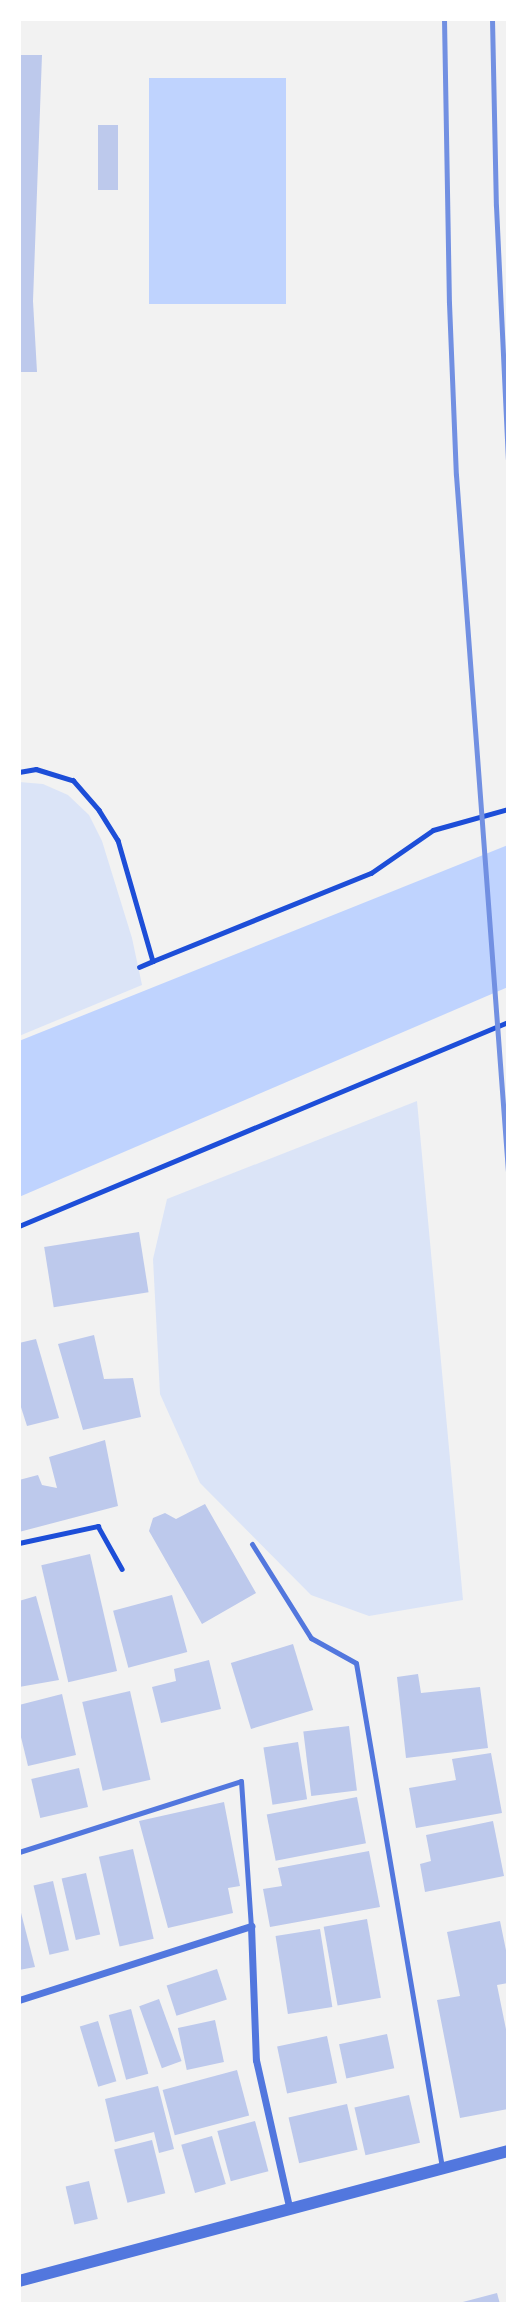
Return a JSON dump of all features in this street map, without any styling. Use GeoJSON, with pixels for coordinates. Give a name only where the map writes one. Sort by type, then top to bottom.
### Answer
{"type":"FeatureCollection","features":[{"type":"Feature","properties":{"kind":"street"},"geometry":{"type":"LineString","coordinates":[[19,2000],[251,1926],[256,2060],[289,2207]]}},
{"type":"Feature","properties":{"kind":"street"},"geometry":{"type":"LineString","coordinates":[[19,2281],[289,2207],[508,2151]]}},
{"type":"Feature","properties":{"kind":"lane"},"geometry":{"type":"LineString","coordinates":[[252,1544],[311,1638],[356,1663],[442,2167]]}},
{"type":"Feature","properties":{"kind":"lane"},"geometry":{"type":"LineString","coordinates":[[19,1852],[241,1781],[251,1926]]}},
{"type":"Feature","properties":{"kind":"path"},"geometry":{"type":"LineString","coordinates":[[19,772],[36,769],[73,780],[99,810],[118,840],[153,961]]}},
{"type":"Feature","properties":{"kind":"path"},"geometry":{"type":"LineString","coordinates":[[139,967],[371,873],[433,830],[508,810]]}},
{"type":"Feature","properties":{"kind":"path"},"geometry":{"type":"LineString","coordinates":[[19,1226],[508,1022]]}},
{"type":"Feature","properties":{"kind":"path"},"geometry":{"type":"LineString","coordinates":[[19,1543],[98,1526],[122,1569]]}},
{"type":"Feature","properties":{"kind":"shaded area"},"geometry":{"type":"Polygon","coordinates":[[[19,782],[43,784],[68,795],[89,815],[102,841],[132,938],[142,985],[19,1036],[19,782]]]}},
{"type":"Feature","properties":{"kind":"shaded area"},"geometry":{"type":"Polygon","coordinates":[[[417,1101],[463,1600],[369,1616],[311,1595],[200,1483],[160,1394],[153,1259],[167,1199],[417,1101]]]}},
{"type":"Feature","properties":{"kind":"water"},"geometry":{"type":"Polygon","coordinates":[[[149,78],[286,78],[286,304],[149,304],[149,78]]]}},
{"type":"Feature","properties":{"kind":"water"},"geometry":{"type":"Polygon","coordinates":[[[508,845],[508,987],[19,1197],[19,1041],[508,845]]]}},
{"type":"Feature","properties":{"kind":"building"},"geometry":{"type":"Polygon","coordinates":[[[19,55],[42,55],[33,301],[37,372],[19,372],[19,55]]]}},
{"type":"Feature","properties":{"kind":"building"},"geometry":{"type":"Polygon","coordinates":[[[98,125],[118,125],[118,190],[98,190],[98,125]]]}},
{"type":"Feature","properties":{"kind":"building"},"geometry":{"type":"Polygon","coordinates":[[[139,1232],[149,1292],[54,1307],[44,1247],[139,1232]]]}},
{"type":"Feature","properties":{"kind":"building"},"geometry":{"type":"Polygon","coordinates":[[[94,1335],[104,1379],[133,1378],[141,1417],[83,1430],[58,1344],[94,1335]]]}},
{"type":"Feature","properties":{"kind":"building"},"geometry":{"type":"Polygon","coordinates":[[[36,1339],[59,1418],[27,1426],[19,1401],[19,1343],[36,1339]]]}},
{"type":"Feature","properties":{"kind":"building"},"geometry":{"type":"Polygon","coordinates":[[[105,1440],[118,1506],[19,1532],[19,1480],[38,1475],[42,1485],[57,1488],[49,1457],[105,1440]]]}},
{"type":"Feature","properties":{"kind":"building"},"geometry":{"type":"Polygon","coordinates":[[[205,1504],[256,1593],[202,1624],[149,1531],[153,1518],[165,1513],[176,1519],[205,1504]]]}},
{"type":"Feature","properties":{"kind":"building"},"geometry":{"type":"Polygon","coordinates":[[[90,1554],[117,1671],[68,1682],[41,1565],[90,1554]]]}},
{"type":"Feature","properties":{"kind":"building"},"geometry":{"type":"Polygon","coordinates":[[[172,1595],[187,1652],[128,1668],[113,1611],[172,1595]]]}},
{"type":"Feature","properties":{"kind":"building"},"geometry":{"type":"Polygon","coordinates":[[[36,1596],[59,1680],[19,1687],[19,1601],[36,1596]]]}},
{"type":"Feature","properties":{"kind":"building"},"geometry":{"type":"Polygon","coordinates":[[[293,1644],[313,1710],[251,1729],[231,1663],[293,1644]]]}},
{"type":"Feature","properties":{"kind":"building"},"geometry":{"type":"Polygon","coordinates":[[[209,1660],[221,1709],[161,1723],[152,1687],[176,1681],[174,1669],[209,1660]]]}},
{"type":"Feature","properties":{"kind":"building"},"geometry":{"type":"Polygon","coordinates":[[[418,1674],[421,1693],[480,1687],[488,1748],[406,1758],[397,1677],[418,1674]]]}},
{"type":"Feature","properties":{"kind":"building"},"geometry":{"type":"Polygon","coordinates":[[[130,1691],[150,1780],[103,1791],[82,1702],[130,1691]]]}},
{"type":"Feature","properties":{"kind":"building"},"geometry":{"type":"Polygon","coordinates":[[[62,1694],[76,1755],[28,1766],[19,1729],[19,1705],[62,1694]]]}},
{"type":"Feature","properties":{"kind":"building"},"geometry":{"type":"Polygon","coordinates":[[[349,1726],[357,1791],[311,1796],[303,1732],[349,1726]]]}},
{"type":"Feature","properties":{"kind":"building"},"geometry":{"type":"Polygon","coordinates":[[[298,1742],[307,1799],[273,1805],[263,1747],[298,1742]]]}},
{"type":"Feature","properties":{"kind":"building"},"geometry":{"type":"Polygon","coordinates":[[[491,1753],[502,1813],[416,1828],[409,1788],[456,1780],[452,1759],[491,1753]]]}},
{"type":"Feature","properties":{"kind":"building"},"geometry":{"type":"Polygon","coordinates":[[[79,1768],[88,1807],[40,1818],[31,1779],[79,1768]]]}},
{"type":"Feature","properties":{"kind":"building"},"geometry":{"type":"Polygon","coordinates":[[[357,1797],[366,1843],[276,1861],[267,1815],[357,1797]]]}},
{"type":"Feature","properties":{"kind":"building"},"geometry":{"type":"Polygon","coordinates":[[[224,1802],[240,1886],[228,1888],[233,1913],[168,1928],[139,1821],[224,1802]]]}},
{"type":"Feature","properties":{"kind":"building"},"geometry":{"type":"Polygon","coordinates":[[[493,1821],[504,1876],[425,1892],[420,1864],[431,1861],[426,1835],[493,1821]]]}},
{"type":"Feature","properties":{"kind":"building"},"geometry":{"type":"Polygon","coordinates":[[[133,1849],[154,1939],[120,1947],[99,1857],[133,1849]]]}},
{"type":"Feature","properties":{"kind":"building"},"geometry":{"type":"Polygon","coordinates":[[[369,1851],[380,1907],[270,1927],[263,1889],[282,1886],[278,1868],[369,1851]]]}},
{"type":"Feature","properties":{"kind":"building"},"geometry":{"type":"Polygon","coordinates":[[[86,1873],[100,1934],[76,1940],[62,1879],[86,1873]]]}},
{"type":"Feature","properties":{"kind":"building"},"geometry":{"type":"Polygon","coordinates":[[[53,1881],[69,1950],[49,1955],[34,1885],[53,1881]]]}},
{"type":"Feature","properties":{"kind":"building"},"geometry":{"type":"Polygon","coordinates":[[[19,1905],[35,1967],[19,1970],[19,1905]]]}},
{"type":"Feature","properties":{"kind":"building"},"geometry":{"type":"Polygon","coordinates":[[[367,1919],[381,1998],[338,2005],[324,1927],[367,1919]]]}},
{"type":"Feature","properties":{"kind":"building"},"geometry":{"type":"Polygon","coordinates":[[[500,1921],[508,1960],[508,1983],[497,1985],[508,2039],[508,2109],[460,2118],[437,2000],[460,1996],[447,1932],[500,1921]]]}},
{"type":"Feature","properties":{"kind":"building"},"geometry":{"type":"Polygon","coordinates":[[[320,1929],[332,2007],[288,2014],[276,1936],[320,1929]]]}},
{"type":"Feature","properties":{"kind":"building"},"geometry":{"type":"Polygon","coordinates":[[[217,1969],[227,1999],[176,2016],[167,1985],[217,1969]]]}},
{"type":"Feature","properties":{"kind":"building"},"geometry":{"type":"Polygon","coordinates":[[[159,1999],[182,2061],[162,2068],[139,2006],[159,1999]]]}},
{"type":"Feature","properties":{"kind":"building"},"geometry":{"type":"Polygon","coordinates":[[[131,2009],[148,2074],[126,2080],[109,2015],[131,2009]]]}},
{"type":"Feature","properties":{"kind":"building"},"geometry":{"type":"Polygon","coordinates":[[[215,2020],[224,2062],[187,2070],[178,2028],[215,2020]]]}},
{"type":"Feature","properties":{"kind":"building"},"geometry":{"type":"Polygon","coordinates":[[[98,2021],[116,2081],[98,2087],[80,2027],[98,2021]]]}},
{"type":"Feature","properties":{"kind":"building"},"geometry":{"type":"Polygon","coordinates":[[[387,2034],[394,2068],[346,2078],[339,2044],[387,2034]]]}},
{"type":"Feature","properties":{"kind":"building"},"geometry":{"type":"Polygon","coordinates":[[[327,2036],[337,2083],[287,2094],[277,2047],[327,2036]]]}},
{"type":"Feature","properties":{"kind":"building"},"geometry":{"type":"Polygon","coordinates":[[[237,2070],[249,2115],[175,2135],[163,2090],[237,2070]]]}},
{"type":"Feature","properties":{"kind":"building"},"geometry":{"type":"Polygon","coordinates":[[[158,2086],[174,2149],[159,2153],[154,2132],[115,2142],[105,2099],[158,2086]]]}},
{"type":"Feature","properties":{"kind":"building"},"geometry":{"type":"Polygon","coordinates":[[[409,2095],[420,2143],[365,2155],[354,2108],[409,2095]]]}},
{"type":"Feature","properties":{"kind":"building"},"geometry":{"type":"Polygon","coordinates":[[[347,2104],[358,2150],[299,2163],[289,2117],[347,2104]]]}},
{"type":"Feature","properties":{"kind":"building"},"geometry":{"type":"Polygon","coordinates":[[[255,2121],[268,2171],[231,2181],[217,2131],[255,2121]]]}},
{"type":"Feature","properties":{"kind":"building"},"geometry":{"type":"Polygon","coordinates":[[[212,2136],[226,2184],[195,2193],[181,2145],[212,2136]]]}},
{"type":"Feature","properties":{"kind":"building"},"geometry":{"type":"Polygon","coordinates":[[[152,2140],[165,2193],[127,2203],[114,2149],[152,2140]]]}},
{"type":"Feature","properties":{"kind":"building"},"geometry":{"type":"Polygon","coordinates":[[[89,2181],[98,2219],[74,2224],[66,2186],[89,2181]]]}},
{"type":"Feature","properties":{"kind":"building"},"geometry":{"type":"Polygon","coordinates":[[[497,2293],[500,2304],[459,2304],[459,2303],[497,2293]]]}},
{"type":"Feature","properties":{"kind":"railway"},"geometry":{"type":"LineString","coordinates":[[444,19],[449,303],[456,475],[508,1171]]}},
{"type":"Feature","properties":{"kind":"railway"},"geometry":{"type":"LineString","coordinates":[[492,19],[496,206],[508,460]]}}]}
